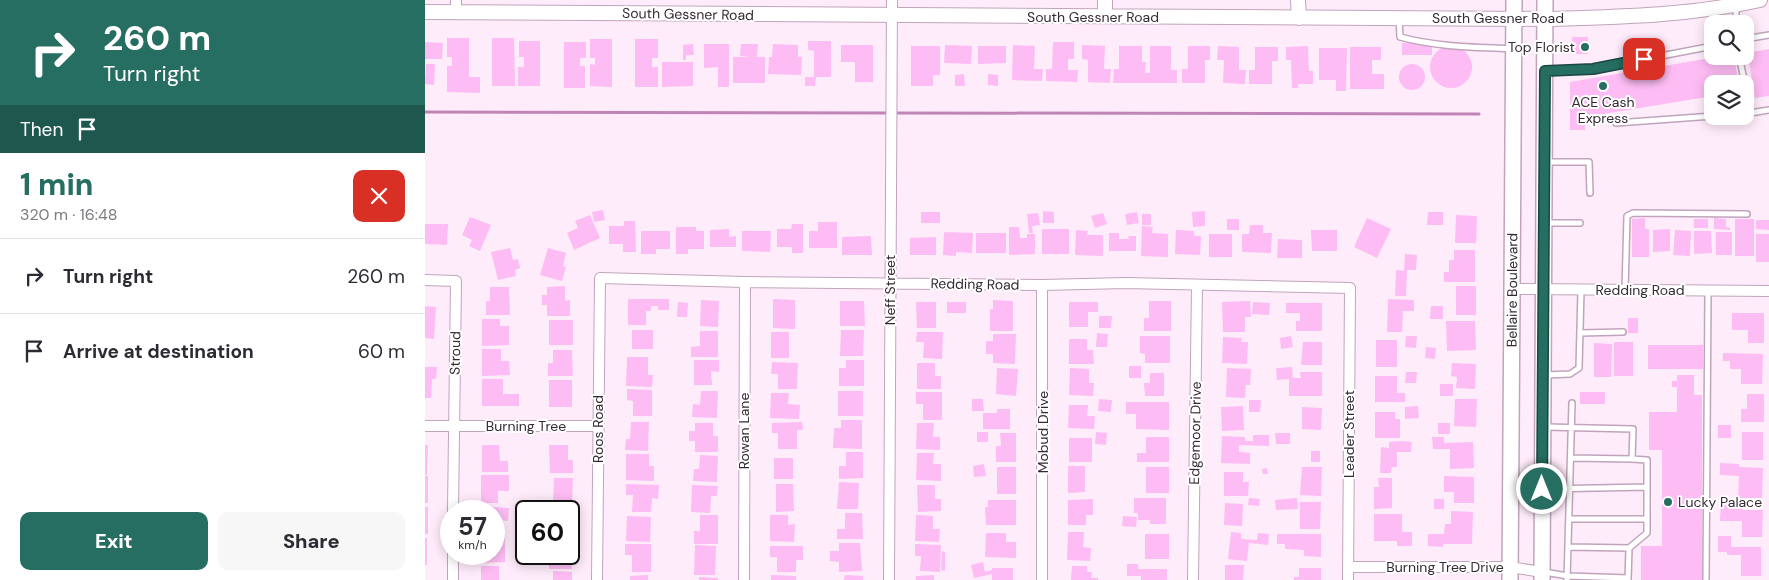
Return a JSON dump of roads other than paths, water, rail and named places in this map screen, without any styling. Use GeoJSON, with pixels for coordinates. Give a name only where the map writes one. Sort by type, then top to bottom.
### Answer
{"type":"FeatureCollection","features":[{"type":"Feature","properties":{"kind":"main road"},"geometry":{"type":"LineString","coordinates":[[1105,0],[1105,16]]}},
{"type":"Feature","properties":{"kind":"main road"},"geometry":{"type":"LineString","coordinates":[[1299,0],[1299,18]]}},
{"type":"Feature","properties":{"kind":"main road","name":"Bellaire Boulevard"},"geometry":{"type":"LineString","coordinates":[[1510,574],[1514,0]]}},
{"type":"Feature","properties":{"kind":"main road"},"geometry":{"type":"LineString","coordinates":[[1542,576],[1545,0]]}},
{"type":"Feature","properties":{"kind":"main road","name":"South Gessner Road"},"geometry":{"type":"LineString","coordinates":[[425,12],[456,6],[891,16],[1545,19],[1645,17],[1760,0]]}},
{"type":"Feature","properties":{"kind":"street","name":"Neff Street"},"geometry":{"type":"LineString","coordinates":[[889,580],[892,0]]}},
{"type":"Feature","properties":{"kind":"street","name":"Redding Road"},"geometry":{"type":"LineString","coordinates":[[600,278],[745,282],[1042,285],[1126,283],[1350,288]]}},
{"type":"Feature","properties":{"kind":"street","name":"Roos Road"},"geometry":{"type":"LineString","coordinates":[[597,580],[600,278]]}},
{"type":"Feature","properties":{"kind":"street","name":"Stroud"},"geometry":{"type":"LineString","coordinates":[[425,280],[456,281],[453,500]]}},
{"type":"Feature","properties":{"kind":"street","name":"Rowan Lane"},"geometry":{"type":"LineString","coordinates":[[744,580],[745,282]]}},
{"type":"Feature","properties":{"kind":"street","name":"Mobud Drive"},"geometry":{"type":"LineString","coordinates":[[1042,285],[1042,580]]}},
{"type":"Feature","properties":{"kind":"street","name":"Edgemoor Drive"},"geometry":{"type":"LineString","coordinates":[[1193,580],[1197,286]]}},
{"type":"Feature","properties":{"kind":"street","name":"Leader Street"},"geometry":{"type":"LineString","coordinates":[[1348,580],[1350,288]]}},
{"type":"Feature","properties":{"kind":"street","name":"Redding Road"},"geometry":{"type":"LineString","coordinates":[[1511,289],[1769,291]]}},
{"type":"Feature","properties":{"kind":"street"},"geometry":{"type":"LineString","coordinates":[[425,426],[453,426]]}},
{"type":"Feature","properties":{"kind":"street","name":"Burning Tree"},"geometry":{"type":"LineString","coordinates":[[453,426],[598,426]]}},
{"type":"Feature","properties":{"kind":"street"},"geometry":{"type":"LineString","coordinates":[[453,565],[453,580]]}},
{"type":"Feature","properties":{"kind":"street","name":"Burning Tree Drive"},"geometry":{"type":"LineString","coordinates":[[1348,567],[1542,576]]}},
{"type":"Feature","properties":{"kind":"lane"},"geometry":{"type":"LineString","coordinates":[[1399,18],[1401,37],[1449,46],[1513,49]]}},
{"type":"Feature","properties":{"kind":"lane"},"geometry":{"type":"LineString","coordinates":[[1754,38],[1769,35]]}},
{"type":"Feature","properties":{"kind":"lane"},"geometry":{"type":"LineString","coordinates":[[1545,71],[1593,69],[1704,48]]}},
{"type":"Feature","properties":{"kind":"lane"},"geometry":{"type":"LineString","coordinates":[[1754,112],[1769,110]]}},
{"type":"Feature","properties":{"kind":"lane"},"geometry":{"type":"LineString","coordinates":[[1616,123],[1704,117]]}},
{"type":"Feature","properties":{"kind":"lane"},"geometry":{"type":"LineString","coordinates":[[1544,162],[1589,162],[1590,193]]}},
{"type":"Feature","properties":{"kind":"lane"},"geometry":{"type":"LineString","coordinates":[[1625,290],[1627,216],[1633,212],[1747,214]]}},
{"type":"Feature","properties":{"kind":"lane"},"geometry":{"type":"LineString","coordinates":[[1544,222],[1581,223]]}},
{"type":"Feature","properties":{"kind":"lane"},"geometry":{"type":"LineString","coordinates":[[1543,375],[1570,374],[1575,372],[1580,363],[1581,290]]}},
{"type":"Feature","properties":{"kind":"lane"},"geometry":{"type":"LineString","coordinates":[[1706,580],[1708,291]]}},
{"type":"Feature","properties":{"kind":"lane"},"geometry":{"type":"LineString","coordinates":[[1581,334],[1623,332]]}},
{"type":"Feature","properties":{"kind":"lane"},"geometry":{"type":"LineString","coordinates":[[1568,578],[1572,403]]}},
{"type":"Feature","properties":{"kind":"lane"},"geometry":{"type":"LineString","coordinates":[[1543,428],[1633,429],[1632,459]]}},
{"type":"Feature","properties":{"kind":"lane"},"geometry":{"type":"LineString","coordinates":[[1569,547],[1629,548],[1647,533],[1647,460],[1571,458]]}},
{"type":"Feature","properties":{"kind":"lane"},"geometry":{"type":"LineString","coordinates":[[1542,489],[1647,487]]}},
{"type":"Feature","properties":{"kind":"lane"},"geometry":{"type":"LineString","coordinates":[[1569,519],[1647,519]]}},
{"type":"Feature","properties":{"kind":"lane"},"geometry":{"type":"LineString","coordinates":[[1542,576],[1628,579],[1629,548]]}},
{"type":"Feature","properties":{"kind":"waterway"},"geometry":{"type":"LineString","coordinates":[[425,112],[1479,114]]}},
{"type":"Feature","properties":{"kind":"place","name":"Top Florist"},"geometry":{"type":"Point","coordinates":[1585,47]}},
{"type":"Feature","properties":{"kind":"place","name":"ACE Cash Express"},"geometry":{"type":"Point","coordinates":[1603,86]}},
{"type":"Feature","properties":{"kind":"place","name":"Lucky Palace"},"geometry":{"type":"Point","coordinates":[1668,502]}}]}
